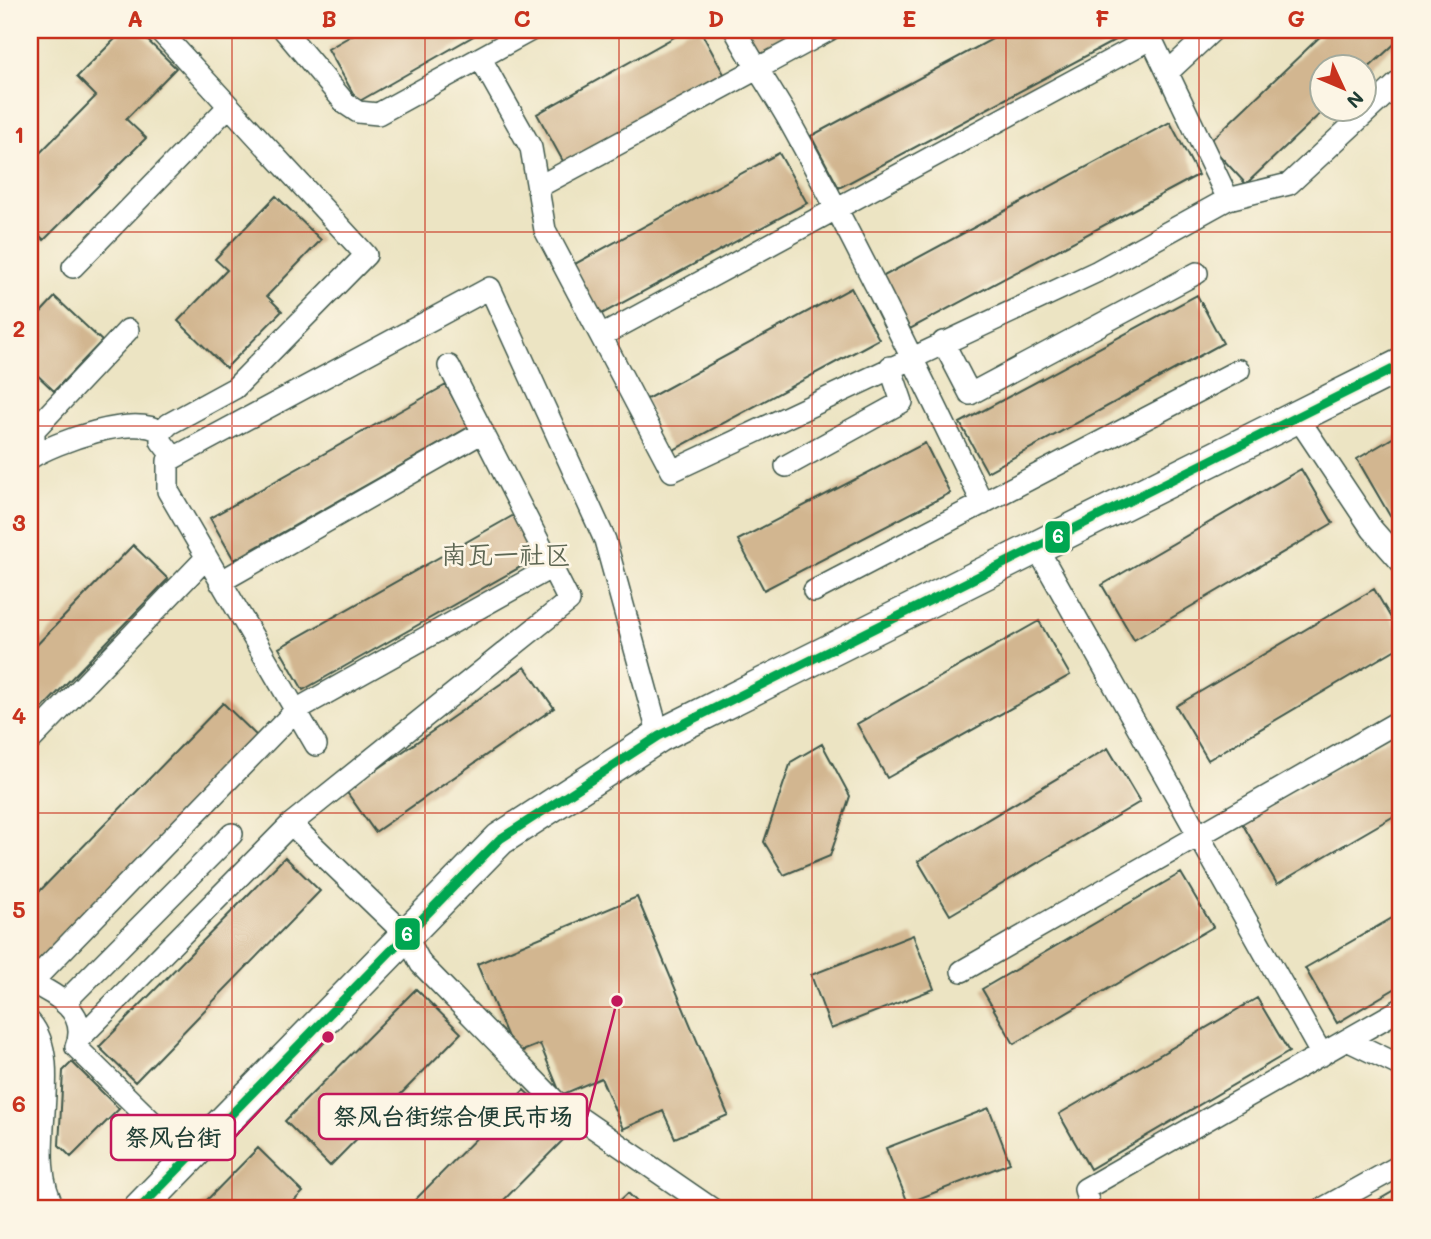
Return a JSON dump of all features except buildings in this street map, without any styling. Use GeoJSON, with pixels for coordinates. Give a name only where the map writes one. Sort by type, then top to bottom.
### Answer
{"type":"FeatureCollection","features":[{"type":"Feature","properties":{"kind":"main road"},"geometry":{"type":"LineString","coordinates":[[139,1209],[500,839],[659,736],[1401,365]]}},
{"type":"Feature","properties":{"kind":"street"},"geometry":{"type":"LineString","coordinates":[[159,30],[366,255],[235,388],[169,424],[161,432],[161,441],[174,458]]}},
{"type":"Feature","properties":{"kind":"street"},"geometry":{"type":"LineString","coordinates":[[284,30],[346,104],[358,113],[377,114],[531,30]]}},
{"type":"Feature","properties":{"kind":"street"},"geometry":{"type":"LineString","coordinates":[[735,30],[785,114],[835,209],[912,357],[983,504]]}},
{"type":"Feature","properties":{"kind":"street"},"geometry":{"type":"LineString","coordinates":[[538,187],[829,30]]}},
{"type":"Feature","properties":{"kind":"street"},"geometry":{"type":"LineString","coordinates":[[1168,72],[1213,30]]}},
{"type":"Feature","properties":{"kind":"street"},"geometry":{"type":"LineString","coordinates":[[601,336],[1150,34],[1228,199]]}},
{"type":"Feature","properties":{"kind":"street"},"geometry":{"type":"LineString","coordinates":[[481,59],[531,148],[545,230],[672,471],[1098,271],[1228,199],[1289,184],[1401,80]]}},
{"type":"Feature","properties":{"kind":"street"},"geometry":{"type":"LineString","coordinates":[[73,267],[229,106]]}},
{"type":"Feature","properties":{"kind":"street"},"geometry":{"type":"LineString","coordinates":[[943,342],[971,394],[1197,273]]}},
{"type":"Feature","properties":{"kind":"street"},"geometry":{"type":"LineString","coordinates":[[316,745],[168,491],[168,461],[491,288],[605,540],[659,736]]}},
{"type":"Feature","properties":{"kind":"street"},"geometry":{"type":"LineString","coordinates":[[32,457],[34,430],[128,330]]}},
{"type":"Feature","properties":{"kind":"street"},"geometry":{"type":"LineString","coordinates":[[189,1158],[76,1047],[80,1038],[291,824],[569,601],[449,366]]}},
{"type":"Feature","properties":{"kind":"street"},"geometry":{"type":"LineString","coordinates":[[786,466],[902,402],[890,367]]}},
{"type":"Feature","properties":{"kind":"street"},"geometry":{"type":"LineString","coordinates":[[814,591],[1239,370]]}},
{"type":"Feature","properties":{"kind":"street"},"geometry":{"type":"LineString","coordinates":[[1298,418],[1372,529],[1401,562]]}},
{"type":"Feature","properties":{"kind":"street"},"geometry":{"type":"LineString","coordinates":[[32,457],[70,438],[140,425],[153,427],[161,432]]}},
{"type":"Feature","properties":{"kind":"street"},"geometry":{"type":"LineString","coordinates":[[220,582],[483,432]]}},
{"type":"Feature","properties":{"kind":"street"},"geometry":{"type":"LineString","coordinates":[[1037,548],[1322,1055]]}},
{"type":"Feature","properties":{"kind":"street"},"geometry":{"type":"LineString","coordinates":[[30,741],[206,558]]}},
{"type":"Feature","properties":{"kind":"street"},"geometry":{"type":"LineString","coordinates":[[80,1038],[76,1016],[66,1001],[31,982],[296,710],[552,567]]}},
{"type":"Feature","properties":{"kind":"street"},"geometry":{"type":"LineString","coordinates":[[962,971],[1401,720]]}},
{"type":"Feature","properties":{"kind":"street"},"geometry":{"type":"LineString","coordinates":[[291,824],[405,934],[421,964],[555,1101],[712,1209]]}},
{"type":"Feature","properties":{"kind":"street"},"geometry":{"type":"LineString","coordinates":[[66,1001],[232,834]]}},
{"type":"Feature","properties":{"kind":"street"},"geometry":{"type":"LineString","coordinates":[[1090,1209],[1085,1189],[1401,1009]]}},
{"type":"Feature","properties":{"kind":"street"},"geometry":{"type":"LineString","coordinates":[[30,1022],[36,1029],[44,1055],[41,1167],[49,1200],[55,1209]]}},
{"type":"Feature","properties":{"kind":"street"},"geometry":{"type":"LineString","coordinates":[[1347,1040],[1401,1066]]}},
{"type":"Feature","properties":{"kind":"street"},"geometry":{"type":"LineString","coordinates":[[1322,1209],[1401,1165]]}},
{"type":"Feature","properties":{"kind":"transit line","name":"6"},"geometry":{"type":"LineString","coordinates":[[139,1209],[500,839],[659,736],[1401,365]]}},
{"type":"Feature","properties":{"kind":"place","name":"祭风台街综合便民市场"},"geometry":{"type":"Point","coordinates":[617,1001]}},
{"type":"Feature","properties":{"kind":"place","name":"祭风台街"},"geometry":{"type":"Point","coordinates":[328,1037]}},
{"type":"Feature","properties":{"kind":"district","name":"南瓦一社区"},"geometry":{"type":"Point","coordinates":[506,554]}}]}
